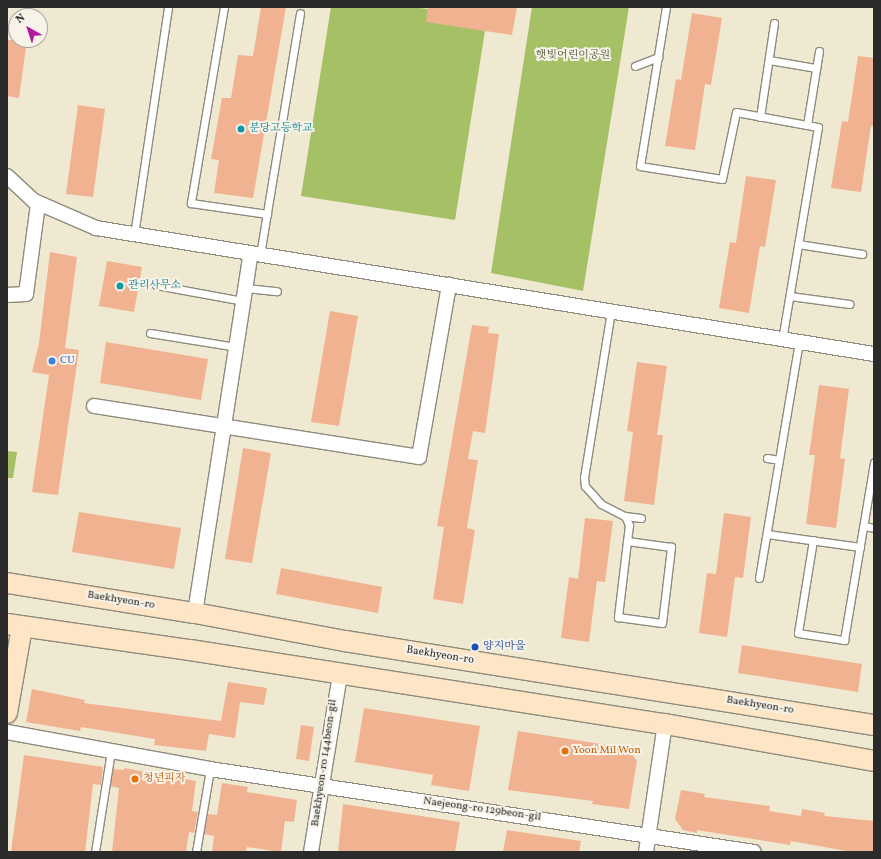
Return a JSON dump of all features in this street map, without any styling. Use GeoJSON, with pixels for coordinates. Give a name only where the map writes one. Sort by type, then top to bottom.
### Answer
{"type":"FeatureCollection","features":[{"type":"Feature","properties":{"kind":"main road","name":"Baekhyeon-ro"},"geometry":{"type":"LineString","coordinates":[[7,583],[194,613],[345,641],[874,725]]}},
{"type":"Feature","properties":{"kind":"main road"},"geometry":{"type":"LineString","coordinates":[[7,713],[14,625],[665,724],[874,761]]}},
{"type":"Feature","properties":{"kind":"street"},"geometry":{"type":"LineString","coordinates":[[7,176],[38,204],[96,228],[874,354]]}},
{"type":"Feature","properties":{"kind":"street"},"geometry":{"type":"LineString","coordinates":[[7,295],[26,294],[38,204]]}},
{"type":"Feature","properties":{"kind":"street"},"geometry":{"type":"LineString","coordinates":[[194,613],[236,347],[245,295],[255,254]]}},
{"type":"Feature","properties":{"kind":"street"},"geometry":{"type":"LineString","coordinates":[[94,406],[224,425],[419,457],[449,285]]}},
{"type":"Feature","properties":{"kind":"street","name":"Baekhyeon-ro 144beon-gil"},"geometry":{"type":"LineString","coordinates":[[312,852],[340,674]]}},
{"type":"Feature","properties":{"kind":"street"},"geometry":{"type":"LineString","coordinates":[[646,852],[665,724]]}},
{"type":"Feature","properties":{"kind":"street","name":"Naejeong-ro 129beon-gil"},"geometry":{"type":"LineString","coordinates":[[7,732],[210,769],[322,787],[754,852]]}},
{"type":"Feature","properties":{"kind":"lane"},"geometry":{"type":"LineString","coordinates":[[134,235],[168,7]]}},
{"type":"Feature","properties":{"kind":"lane"},"geometry":{"type":"LineString","coordinates":[[224,7],[191,203],[266,214]]}},
{"type":"Feature","properties":{"kind":"lane"},"geometry":{"type":"LineString","coordinates":[[666,7],[640,166],[722,179],[736,112],[818,127],[782,339]]}},
{"type":"Feature","properties":{"kind":"lane"},"geometry":{"type":"LineString","coordinates":[[255,254],[266,214],[300,13]]}},
{"type":"Feature","properties":{"kind":"lane"},"geometry":{"type":"LineString","coordinates":[[760,117],[774,23]]}},
{"type":"Feature","properties":{"kind":"lane"},"geometry":{"type":"LineString","coordinates":[[807,125],[819,51]]}},
{"type":"Feature","properties":{"kind":"lane"},"geometry":{"type":"LineString","coordinates":[[635,66],[658,57]]}},
{"type":"Feature","properties":{"kind":"lane"},"geometry":{"type":"LineString","coordinates":[[769,60],[816,68]]}},
{"type":"Feature","properties":{"kind":"lane"},"geometry":{"type":"LineString","coordinates":[[798,244],[862,254]]}},
{"type":"Feature","properties":{"kind":"lane"},"geometry":{"type":"LineString","coordinates":[[156,285],[245,295],[277,291]]}},
{"type":"Feature","properties":{"kind":"lane"},"geometry":{"type":"LineString","coordinates":[[790,296],[849,304]]}},
{"type":"Feature","properties":{"kind":"lane"},"geometry":{"type":"LineString","coordinates":[[611,311],[584,477],[585,486],[602,504],[625,516],[641,518]]}},
{"type":"Feature","properties":{"kind":"lane"},"geometry":{"type":"LineString","coordinates":[[150,333],[236,347]]}},
{"type":"Feature","properties":{"kind":"lane"},"geometry":{"type":"LineString","coordinates":[[759,578],[799,342]]}},
{"type":"Feature","properties":{"kind":"lane"},"geometry":{"type":"LineString","coordinates":[[767,458],[779,460]]}},
{"type":"Feature","properties":{"kind":"lane"},"geometry":{"type":"LineString","coordinates":[[813,540],[798,633],[844,640],[874,463]]}},
{"type":"Feature","properties":{"kind":"lane"},"geometry":{"type":"LineString","coordinates":[[625,516],[629,525],[627,541],[618,617],[662,623],[671,547],[627,541]]}},
{"type":"Feature","properties":{"kind":"lane"},"geometry":{"type":"LineString","coordinates":[[864,526],[874,528]]}},
{"type":"Feature","properties":{"kind":"lane"},"geometry":{"type":"LineString","coordinates":[[767,534],[860,547]]}},
{"type":"Feature","properties":{"kind":"lane"},"geometry":{"type":"LineString","coordinates":[[95,852],[111,751]]}},
{"type":"Feature","properties":{"kind":"lane"},"geometry":{"type":"LineString","coordinates":[[196,852],[210,769]]}},
{"type":"Feature","properties":{"kind":"green space"},"geometry":{"type":"Polygon","coordinates":[[[331,7],[414,7],[487,18],[455,220],[301,196],[331,7]]]}},
{"type":"Feature","properties":{"kind":"green space","name":"햇빛어린이공원"},"geometry":{"type":"Polygon","coordinates":[[[532,7],[629,7],[583,291],[491,273],[532,7]]]}},
{"type":"Feature","properties":{"kind":"green space"},"geometry":{"type":"Polygon","coordinates":[[[7,451],[17,452],[13,478],[7,478],[7,451]]]}},
{"type":"Feature","properties":{"kind":"building","name":"분당고등학교"},"geometry":{"type":"Polygon","coordinates":[[[261,7],[286,7],[253,198],[214,193],[219,160],[211,159],[222,98],[231,98],[238,55],[253,56],[261,7]]]}},
{"type":"Feature","properties":{"kind":"building"},"geometry":{"type":"Polygon","coordinates":[[[428,7],[517,7],[512,35],[426,22],[428,7]]]}},
{"type":"Feature","properties":{"kind":"building"},"geometry":{"type":"Polygon","coordinates":[[[692,13],[722,18],[711,85],[705,84],[695,150],[665,146],[676,79],[681,80],[692,13]]]}},
{"type":"Feature","properties":{"kind":"building"},"geometry":{"type":"Polygon","coordinates":[[[8,40],[8,48],[26,48],[19,98],[7,96],[8,40]]]}},
{"type":"Feature","properties":{"kind":"building"},"geometry":{"type":"Polygon","coordinates":[[[858,56],[874,58],[874,126],[871,126],[861,192],[831,188],[842,121],[848,122],[858,56]]]}},
{"type":"Feature","properties":{"kind":"building"},"geometry":{"type":"Polygon","coordinates":[[[78,105],[105,109],[93,197],[66,194],[78,105]]]}},
{"type":"Feature","properties":{"kind":"building"},"geometry":{"type":"Polygon","coordinates":[[[746,176],[776,180],[765,247],[760,246],[749,313],[719,308],[730,242],[736,243],[746,176]]]}},
{"type":"Feature","properties":{"kind":"building"},"geometry":{"type":"Polygon","coordinates":[[[50,252],[77,257],[65,348],[79,350],[58,495],[32,492],[49,375],[32,372],[39,343],[50,252]]]}},
{"type":"Feature","properties":{"kind":"building","name":"관리사무소"},"geometry":{"type":"Polygon","coordinates":[[[107,261],[142,267],[134,312],[99,306],[107,261]]]}},
{"type":"Feature","properties":{"kind":"building"},"geometry":{"type":"Polygon","coordinates":[[[330,311],[358,316],[339,426],[311,422],[330,311]]]}},
{"type":"Feature","properties":{"kind":"building"},"geometry":{"type":"Polygon","coordinates":[[[472,325],[489,327],[488,333],[499,334],[485,433],[473,431],[468,459],[478,460],[467,528],[475,530],[463,604],[433,599],[444,527],[437,526],[472,325]]]}},
{"type":"Feature","properties":{"kind":"building"},"geometry":{"type":"Polygon","coordinates":[[[106,342],[208,359],[201,400],[100,383],[106,342]]]}},
{"type":"Feature","properties":{"kind":"building"},"geometry":{"type":"Polygon","coordinates":[[[637,362],[667,366],[657,435],[663,435],[654,505],[624,501],[633,432],[627,431],[637,362]]]}},
{"type":"Feature","properties":{"kind":"building"},"geometry":{"type":"Polygon","coordinates":[[[819,385],[849,389],[840,458],[845,459],[836,528],[806,524],[815,455],[809,455],[819,385]]]}},
{"type":"Feature","properties":{"kind":"building"},"geometry":{"type":"Polygon","coordinates":[[[243,448],[271,453],[252,563],[225,559],[243,448]]]}},
{"type":"Feature","properties":{"kind":"building"},"geometry":{"type":"Polygon","coordinates":[[[79,512],[181,528],[174,569],[72,552],[79,512]]]}},
{"type":"Feature","properties":{"kind":"building"},"geometry":{"type":"Polygon","coordinates":[[[724,513],[751,517],[743,578],[735,577],[727,637],[699,633],[707,573],[716,574],[724,513]]]}},
{"type":"Feature","properties":{"kind":"building"},"geometry":{"type":"Polygon","coordinates":[[[585,518],[613,521],[605,582],[597,581],[589,642],[561,638],[569,577],[578,579],[585,518]]]}},
{"type":"Feature","properties":{"kind":"building"},"geometry":{"type":"Polygon","coordinates":[[[281,568],[382,587],[378,613],[276,594],[281,568]]]}},
{"type":"Feature","properties":{"kind":"building"},"geometry":{"type":"Polygon","coordinates":[[[742,645],[862,664],[858,692],[738,673],[742,645]]]}},
{"type":"Feature","properties":{"kind":"building"},"geometry":{"type":"Polygon","coordinates":[[[228,682],[267,688],[264,705],[240,702],[235,738],[209,734],[206,751],[154,745],[155,739],[81,727],[80,731],[26,722],[32,689],[85,700],[84,703],[221,721],[228,682]]]}},
{"type":"Feature","properties":{"kind":"building"},"geometry":{"type":"Polygon","coordinates":[[[364,708],[480,726],[469,791],[431,785],[433,775],[355,762],[364,708]]]}},
{"type":"Feature","properties":{"kind":"building"},"geometry":{"type":"Polygon","coordinates":[[[301,725],[314,727],[309,761],[296,759],[301,725]]]}},
{"type":"Feature","properties":{"kind":"building"},"geometry":{"type":"Polygon","coordinates":[[[518,731],[627,748],[637,761],[629,809],[592,804],[593,801],[508,790],[518,731]]]}},
{"type":"Feature","properties":{"kind":"building"},"geometry":{"type":"Polygon","coordinates":[[[24,755],[103,767],[101,785],[93,784],[85,852],[11,852],[24,755]]]}},
{"type":"Feature","properties":{"kind":"building"},"geometry":{"type":"Polygon","coordinates":[[[124,768],[196,781],[192,811],[198,812],[194,833],[189,832],[186,852],[112,852],[119,788],[110,786],[113,769],[124,770],[124,768]]]}},
{"type":"Feature","properties":{"kind":"building"},"geometry":{"type":"Polygon","coordinates":[[[222,783],[248,787],[247,792],[297,800],[294,822],[285,821],[281,852],[247,847],[246,852],[212,852],[214,836],[204,834],[208,814],[217,815],[222,783]]]}},
{"type":"Feature","properties":{"kind":"building"},"geometry":{"type":"Polygon","coordinates":[[[681,790],[705,794],[704,797],[770,806],[769,811],[801,816],[802,809],[825,813],[824,816],[874,821],[874,852],[852,852],[791,841],[790,845],[697,830],[697,833],[683,830],[675,819],[681,790]]]}},
{"type":"Feature","properties":{"kind":"building"},"geometry":{"type":"Polygon","coordinates":[[[343,804],[460,822],[455,852],[338,852],[343,804]]]}},
{"type":"Feature","properties":{"kind":"building"},"geometry":{"type":"Polygon","coordinates":[[[507,830],[581,841],[579,852],[503,852],[507,830]]]}},
{"type":"Feature","properties":{"kind":"place","name":"분당고등학교"},"geometry":{"type":"Point","coordinates":[241,129]}},
{"type":"Feature","properties":{"kind":"place","name":"관리사무소"},"geometry":{"type":"Point","coordinates":[120,286]}},
{"type":"Feature","properties":{"kind":"place","name":"CU"},"geometry":{"type":"Point","coordinates":[52,361]}},
{"type":"Feature","properties":{"kind":"place","name":"양지마을"},"geometry":{"type":"Point","coordinates":[475,647]}},
{"type":"Feature","properties":{"kind":"place","name":"Yoon Mil Won"},"geometry":{"type":"Point","coordinates":[565,751]}},
{"type":"Feature","properties":{"kind":"place","name":"청년피자"},"geometry":{"type":"Point","coordinates":[135,779]}}]}
